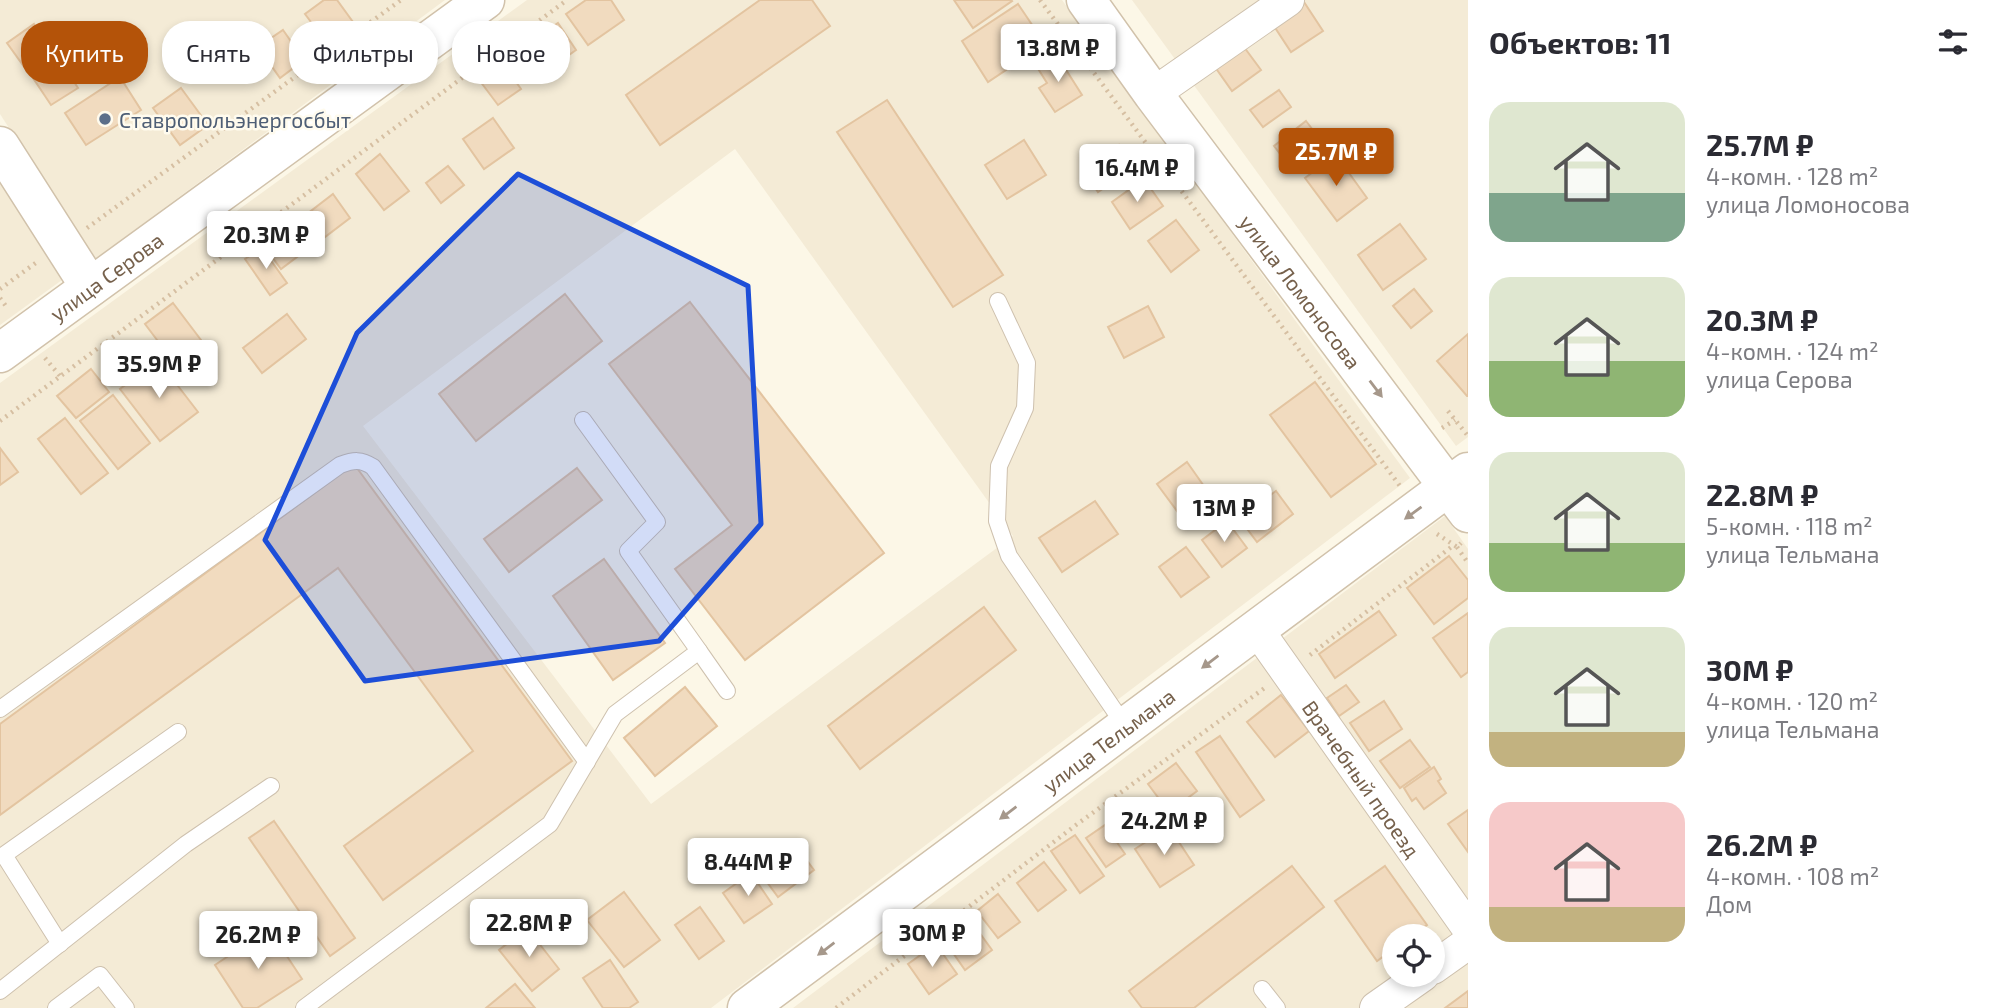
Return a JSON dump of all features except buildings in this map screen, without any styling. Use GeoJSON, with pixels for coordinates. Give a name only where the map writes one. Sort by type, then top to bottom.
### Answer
{"type":"FeatureCollection","features":[{"type":"Feature","properties":{"kind":"street","name":"улица Серова"},"geometry":{"type":"LineString","coordinates":[[0,354],[485,0]]}},
{"type":"Feature","properties":{"kind":"street","name":"улица Ломоносова"},"geometry":{"type":"LineString","coordinates":[[1086,0],[1459,513]]}},
{"type":"Feature","properties":{"kind":"street"},"geometry":{"type":"LineString","coordinates":[[1153,94],[1288,0]]}},
{"type":"Feature","properties":{"kind":"street"},"geometry":{"type":"LineString","coordinates":[[0,146],[90,287]]}},
{"type":"Feature","properties":{"kind":"street","name":"улица Тельмана"},"geometry":{"type":"LineString","coordinates":[[747,1008],[1417,510],[1459,513]]}},
{"type":"Feature","properties":{"kind":"street","name":"Врачебный проезд"},"geometry":{"type":"LineString","coordinates":[[1256,628],[1468,928]]}},
{"type":"Feature","properties":{"kind":"street"},"geometry":{"type":"LineString","coordinates":[[1445,959],[1468,943]]}},
{"type":"Feature","properties":{"kind":"street"},"geometry":{"type":"LineString","coordinates":[[1376,1008],[1406,987]]}},
{"type":"Feature","properties":{"kind":"lane"},"geometry":{"type":"LineString","coordinates":[[998,301],[1027,363],[1024,408],[999,466],[997,521],[1009,556],[1125,726]]}},
{"type":"Feature","properties":{"kind":"lane"},"geometry":{"type":"LineString","coordinates":[[583,420],[657,522],[628,551],[727,691]]}},
{"type":"Feature","properties":{"kind":"lane"},"geometry":{"type":"LineString","coordinates":[[0,709],[340,465],[363,461],[373,467],[587,762]]}},
{"type":"Feature","properties":{"kind":"lane"},"geometry":{"type":"LineString","coordinates":[[304,1008],[550,824],[615,715],[699,651]]}},
{"type":"Feature","properties":{"kind":"lane"},"geometry":{"type":"LineString","coordinates":[[60,944],[4,855],[178,732]]}},
{"type":"Feature","properties":{"kind":"lane"},"geometry":{"type":"LineString","coordinates":[[0,991],[186,844],[271,786]]}},
{"type":"Feature","properties":{"kind":"lane"},"geometry":{"type":"LineString","coordinates":[[56,1008],[100,975],[126,1008]]}},
{"type":"Feature","properties":{"kind":"lane"},"geometry":{"type":"LineString","coordinates":[[1262,989],[1277,1008]]}},
{"type":"Feature","properties":{"kind":"path"},"geometry":{"type":"LineString","coordinates":[[90,226],[401,0]]}},
{"type":"Feature","properties":{"kind":"path"},"geometry":{"type":"LineString","coordinates":[[0,421],[567,0]]}},
{"type":"Feature","properties":{"kind":"path"},"geometry":{"type":"LineString","coordinates":[[1040,0],[1438,536],[1459,513]]}},
{"type":"Feature","properties":{"kind":"path"},"geometry":{"type":"LineString","coordinates":[[1448,411],[1468,436]]}},
{"type":"Feature","properties":{"kind":"path"},"geometry":{"type":"LineString","coordinates":[[1459,513],[1468,537]]}},
{"type":"Feature","properties":{"kind":"path"},"geometry":{"type":"LineString","coordinates":[[1459,513],[1468,563]]}},
{"type":"Feature","properties":{"kind":"path"},"geometry":{"type":"LineString","coordinates":[[836,1008],[1076,825],[1287,672],[1459,513]]}},
{"type":"Feature","properties":{"kind":"highlighted area"},"geometry":{"type":"Polygon","coordinates":[[[518,174],[748,286],[761,524],[659,641],[365,681],[265,540],[357,333],[518,174]]]}},
{"type":"Feature","properties":{"kind":"shaded area"},"geometry":{"type":"Polygon","coordinates":[[[0,0],[445,0],[417,21],[289,21],[289,84],[332,84],[94,260],[0,114],[0,0]]]}},
{"type":"Feature","properties":{"kind":"shaded area"},"geometry":{"type":"Polygon","coordinates":[[[527,0],[1062,0],[1410,478],[711,1008],[0,1008],[0,383],[411,84],[438,84],[438,65],[452,55],[452,84],[570,84],[570,21],[498,21],[527,0]],[[735,149],[363,426],[651,804],[1013,536],[735,149]]]}},
{"type":"Feature","properties":{"kind":"shaded area"},"geometry":{"type":"Polygon","coordinates":[[[1132,0],[1468,0],[1468,437],[1456,446],[1132,0]]]}},
{"type":"Feature","properties":{"kind":"shaded area"},"geometry":{"type":"Polygon","coordinates":[[[0,172],[66,277],[0,325],[0,172]]]}},
{"type":"Feature","properties":{"kind":"shaded area"},"geometry":{"type":"Polygon","coordinates":[[[1445,516],[1468,549],[1468,1008],[793,1008],[1445,516]]]}},
{"type":"Feature","properties":{"kind":"place","name":"Ставропольэнергосбыт"},"geometry":{"type":"Point","coordinates":[105,119]}}]}
